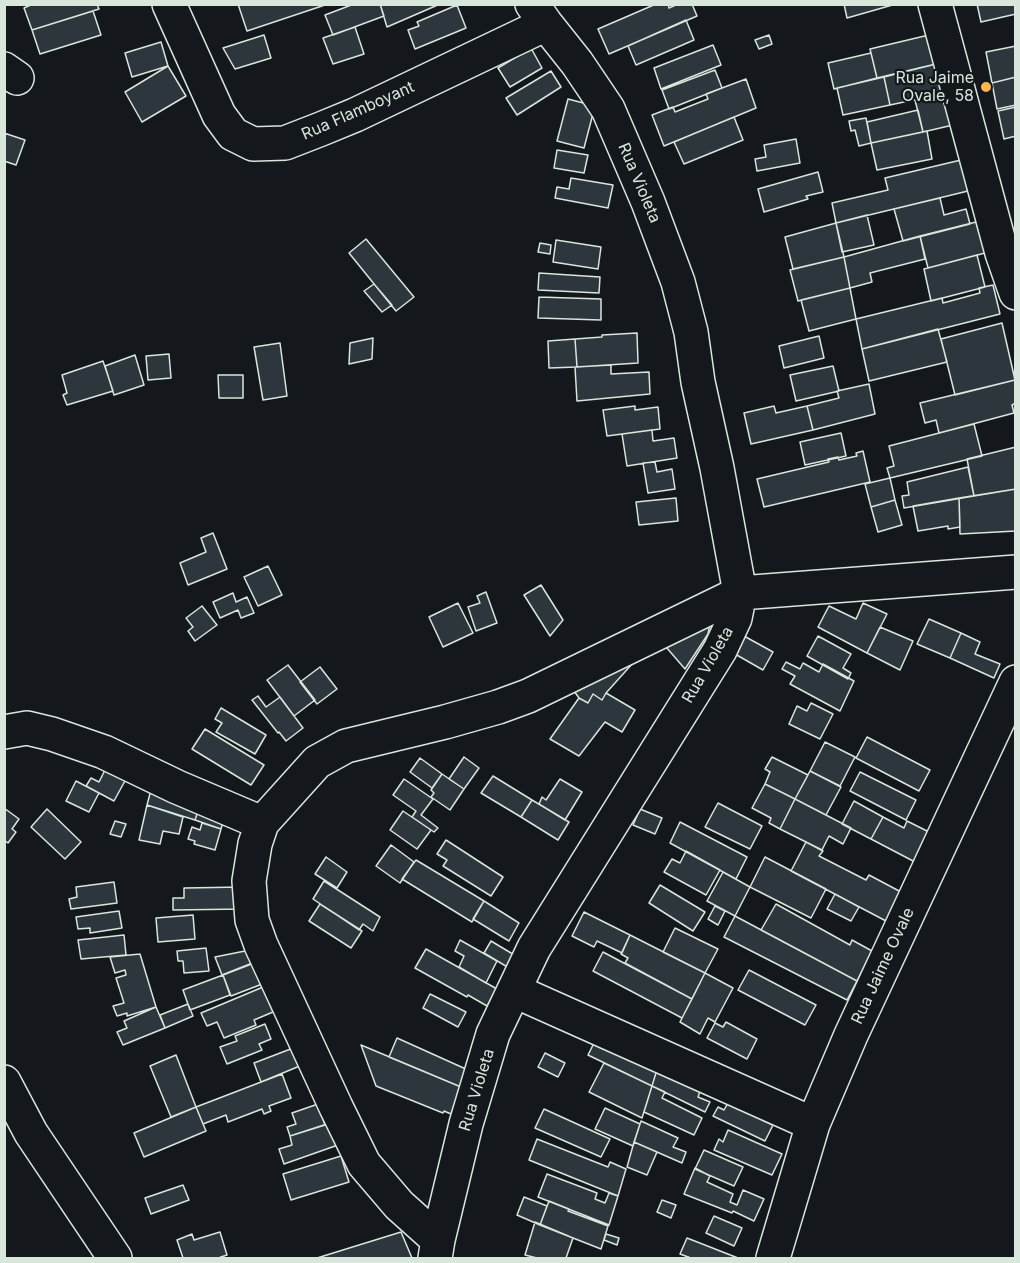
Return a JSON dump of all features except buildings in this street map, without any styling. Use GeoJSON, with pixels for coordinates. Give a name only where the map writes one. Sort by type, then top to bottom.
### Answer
{"type":"FeatureCollection","features":[{"type":"Feature","properties":{"kind":"street","name":"Rua Flamboyant"},"geometry":{"type":"LineString","coordinates":[[169,4],[219,115],[233,134],[253,144],[285,143],[366,110],[539,14]]}},
{"type":"Feature","properties":{"kind":"street"},"geometry":{"type":"LineString","coordinates":[[935,4],[1009,251],[1016,293]]}},
{"type":"Feature","properties":{"kind":"street","name":"Rua Violeta"},"geometry":{"type":"LineString","coordinates":[[436,1249],[466,1124],[493,1034],[534,948],[720,650],[735,618],[740,593],[717,468],[698,382],[691,332],[678,282],[648,202],[608,109],[577,63],[539,14]]}},
{"type":"Feature","properties":{"kind":"street"},"geometry":{"type":"LineString","coordinates":[[436,1249],[364,1164],[261,945],[252,920],[249,881],[255,844],[262,823],[318,762],[346,746],[445,722],[528,696],[740,593],[1016,572]]}},
{"type":"Feature","properties":{"kind":"street","name":"Rua Jaime Ovale"},"geometry":{"type":"LineString","coordinates":[[773,1258],[813,1124],[851,1035],[1016,682]]}},
{"type":"Feature","properties":{"kind":"street"},"geometry":{"type":"LineString","coordinates":[[4,732],[27,729],[52,734],[104,752],[177,787],[262,823]]}},
{"type":"Feature","properties":{"kind":"street"},"geometry":{"type":"LineString","coordinates":[[514,991],[813,1124]]}},
{"type":"Feature","properties":{"kind":"street"},"geometry":{"type":"LineString","coordinates":[[4,1082],[31,1132],[115,1258]]}},
{"type":"Feature","properties":{"kind":"place","name":"Rua Jaime Ovale, 58"},"geometry":{"type":"Point","coordinates":[986,87]}}]}
